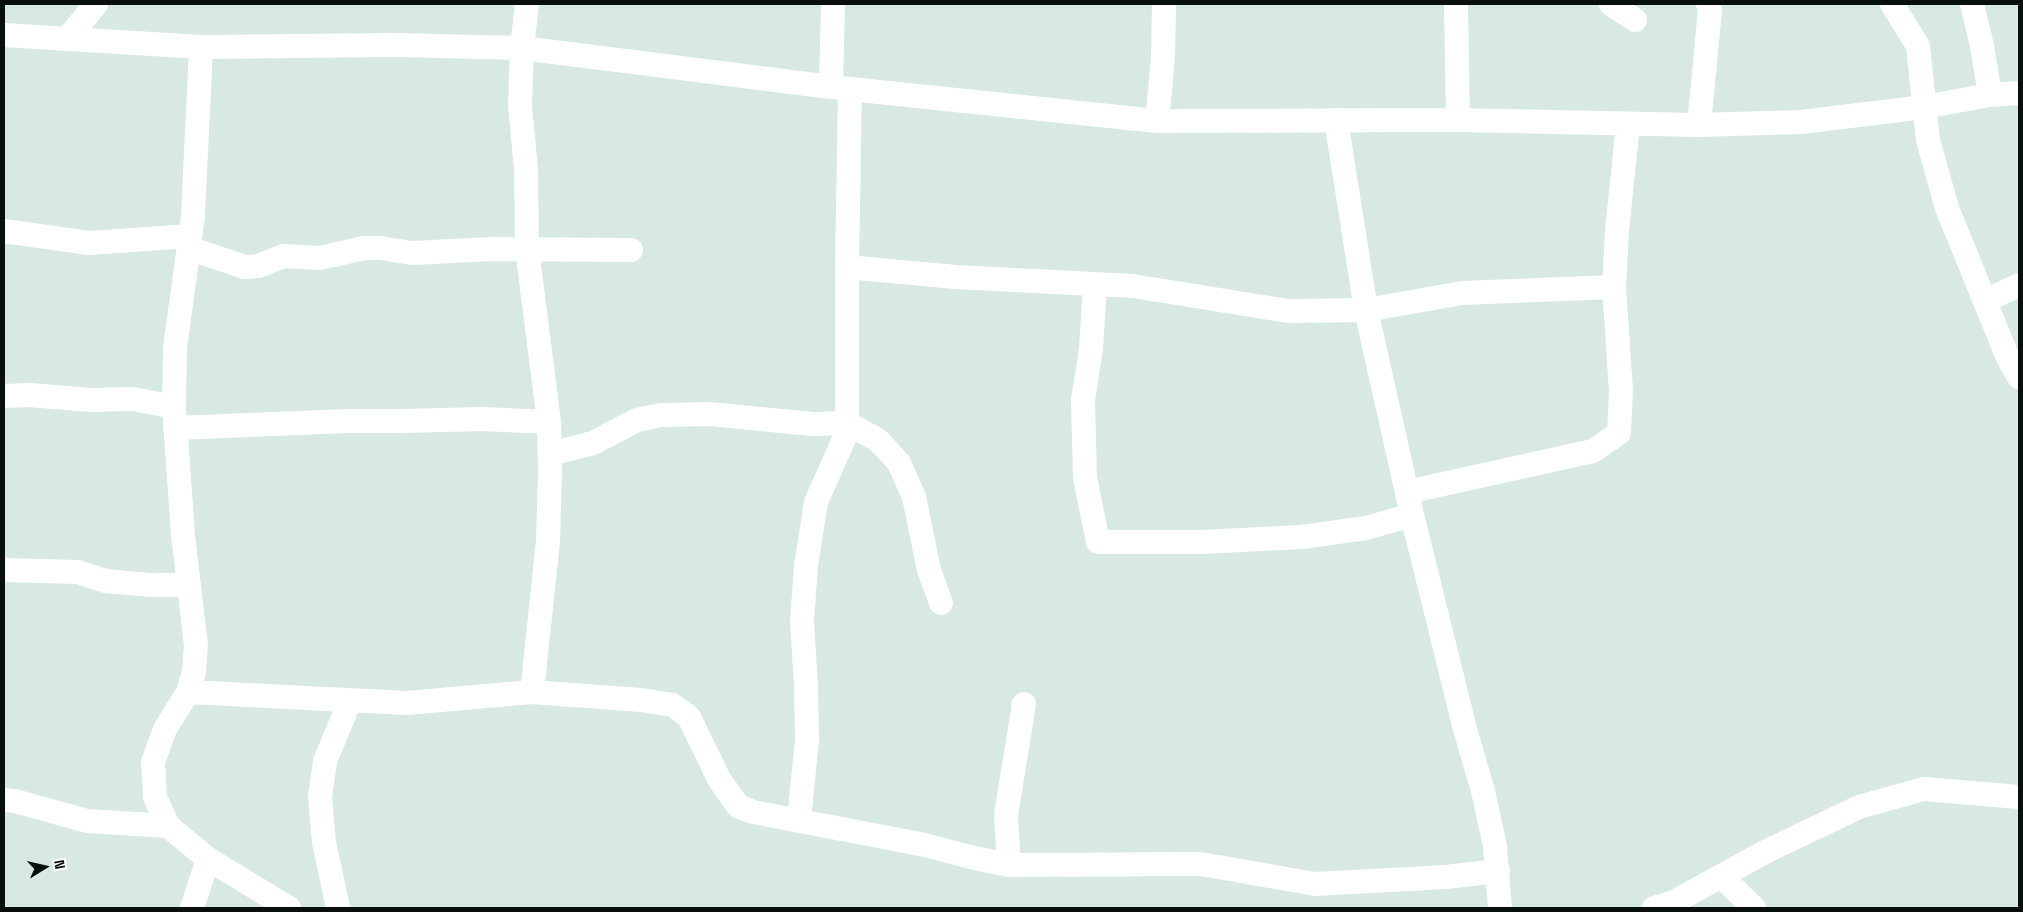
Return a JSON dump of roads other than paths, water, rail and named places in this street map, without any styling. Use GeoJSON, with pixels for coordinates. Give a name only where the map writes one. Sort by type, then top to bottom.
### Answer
{"type":"FeatureCollection","features":[{"type":"Feature","properties":{"kind":"street"},"geometry":{"type":"LineString","coordinates":[[68,38],[96,4]]}},
{"type":"Feature","properties":{"kind":"street"},"geometry":{"type":"LineString","coordinates":[[527,4],[522,48],[520,106],[526,169],[527,249],[549,422],[550,454],[548,541],[532,692]]}},
{"type":"Feature","properties":{"kind":"street"},"geometry":{"type":"LineString","coordinates":[[799,820],[807,740],[802,620],[806,566],[816,502],[844,439],[847,423],[847,267],[840,88],[833,4]]}},
{"type":"Feature","properties":{"kind":"street"},"geometry":{"type":"LineString","coordinates":[[1157,121],[1163,58],[1164,4]]}},
{"type":"Feature","properties":{"kind":"street"},"geometry":{"type":"LineString","coordinates":[[1456,4],[1458,120]]}},
{"type":"Feature","properties":{"kind":"street"},"geometry":{"type":"LineString","coordinates":[[1611,4],[1635,20]]}},
{"type":"Feature","properties":{"kind":"street"},"geometry":{"type":"LineString","coordinates":[[1699,125],[1710,10],[1708,4]]}},
{"type":"Feature","properties":{"kind":"street"},"geometry":{"type":"LineString","coordinates":[[1892,4],[1918,46],[1928,140],[1947,208],[2008,358],[2019,377]]}},
{"type":"Feature","properties":{"kind":"street"},"geometry":{"type":"LineString","coordinates":[[1972,4],[1982,46],[1990,95]]}},
{"type":"Feature","properties":{"kind":"street"},"geometry":{"type":"LineString","coordinates":[[4,35],[201,47],[398,45],[522,48],[840,88],[1157,121],[1458,120],[1699,125],[1801,122],[1924,106],[1990,95],[2019,93]]}},
{"type":"Feature","properties":{"kind":"street"},"geometry":{"type":"LineString","coordinates":[[201,47],[193,216],[175,348],[175,418],[182,535],[196,645],[194,672],[188,692],[165,729],[153,762],[155,798],[168,826],[208,859],[289,908]]}},
{"type":"Feature","properties":{"kind":"street"},"geometry":{"type":"LineString","coordinates":[[1336,120],[1366,310],[1412,515],[1465,729],[1483,791],[1498,871],[1500,908]]}},
{"type":"Feature","properties":{"kind":"street"},"geometry":{"type":"LineString","coordinates":[[1407,492],[1593,451],[1619,433],[1621,391],[1614,287],[1617,231],[1628,124]]}},
{"type":"Feature","properties":{"kind":"street"},"geometry":{"type":"LineString","coordinates":[[4,231],[89,243],[189,242],[246,267],[258,266],[284,256],[320,258],[364,248],[380,248],[412,253],[527,249],[631,250]]}},
{"type":"Feature","properties":{"kind":"street"},"geometry":{"type":"LineString","coordinates":[[847,267],[955,277],[1133,286],[1288,311],[1366,310],[1462,293],[1614,287]]}},
{"type":"Feature","properties":{"kind":"street"},"geometry":{"type":"LineString","coordinates":[[1096,284],[1091,349],[1083,400],[1085,478],[1098,542],[1201,542],[1302,537],[1366,528],[1412,515]]}},
{"type":"Feature","properties":{"kind":"street"},"geometry":{"type":"LineString","coordinates":[[1985,300],[2019,285]]}},
{"type":"Feature","properties":{"kind":"street"},"geometry":{"type":"LineString","coordinates":[[4,396],[30,395],[90,400],[133,399],[175,418],[348,421],[482,419],[549,422]]}},
{"type":"Feature","properties":{"kind":"street"},"geometry":{"type":"LineString","coordinates":[[550,454],[593,443],[637,420],[661,415],[709,414],[813,424],[847,423],[878,440],[899,463],[914,497],[929,570],[941,603]]}},
{"type":"Feature","properties":{"kind":"street"},"geometry":{"type":"LineString","coordinates":[[4,570],[78,572],[106,581],[150,585],[188,584]]}},
{"type":"Feature","properties":{"kind":"street"},"geometry":{"type":"LineString","coordinates":[[188,692],[407,703],[532,692],[632,699],[673,705],[689,717],[718,779],[738,806],[753,812],[925,845],[1009,865],[1201,864],[1316,884],[1446,877],[1498,871]]}},
{"type":"Feature","properties":{"kind":"street"},"geometry":{"type":"LineString","coordinates":[[338,908],[324,842],[320,797],[325,761],[350,701]]}},
{"type":"Feature","properties":{"kind":"street"},"geometry":{"type":"LineString","coordinates":[[1009,865],[1006,815],[1024,704],[1022,705]]}},
{"type":"Feature","properties":{"kind":"street"},"geometry":{"type":"LineString","coordinates":[[1654,908],[1674,902],[1765,852],[1859,807],[1924,790],[1965,791],[2019,797]]}},
{"type":"Feature","properties":{"kind":"street"},"geometry":{"type":"LineString","coordinates":[[4,800],[15,801],[87,821],[168,826]]}},
{"type":"Feature","properties":{"kind":"street"},"geometry":{"type":"LineString","coordinates":[[192,908],[208,859]]}},
{"type":"Feature","properties":{"kind":"street"},"geometry":{"type":"LineString","coordinates":[[1721,876],[1754,908]]}}]}
